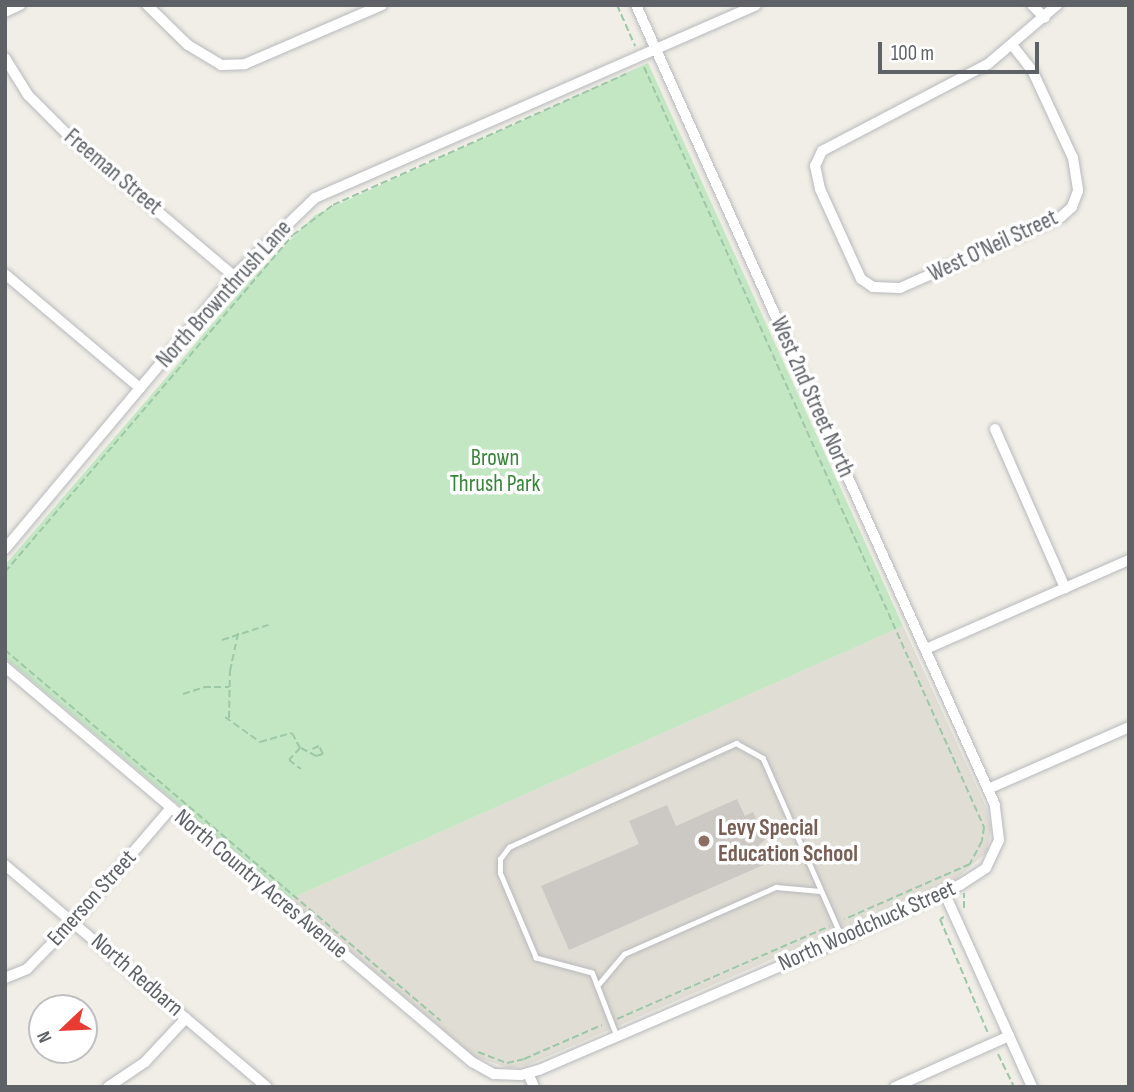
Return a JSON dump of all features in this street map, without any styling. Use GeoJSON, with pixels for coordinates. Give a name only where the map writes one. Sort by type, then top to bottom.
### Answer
{"type":"FeatureCollection","features":[{"type":"Feature","properties":{"kind":"street"},"geometry":{"type":"LineString","coordinates":[[5,12],[20,5]]}},
{"type":"Feature","properties":{"kind":"street"},"geometry":{"type":"LineString","coordinates":[[147,5],[188,45],[220,65],[245,64],[382,5]]}},
{"type":"Feature","properties":{"kind":"street","name":"West 2nd Street North"},"geometry":{"type":"LineString","coordinates":[[636,5],[988,789]]}},
{"type":"Feature","properties":{"kind":"street","name":"North Brownthrush Lane"},"geometry":{"type":"LineString","coordinates":[[5,549],[234,276],[315,198],[654,46],[756,5]]}},
{"type":"Feature","properties":{"kind":"street"},"geometry":{"type":"LineString","coordinates":[[1032,5],[1045,18]]}},
{"type":"Feature","properties":{"kind":"street"},"geometry":{"type":"LineString","coordinates":[[1013,46],[1057,5]]}},
{"type":"Feature","properties":{"kind":"street","name":"West O'Neil Street"},"geometry":{"type":"LineString","coordinates":[[1013,46],[1033,72],[1073,158],[1078,191],[1072,207],[1062,217],[901,288],[885,291],[861,279],[820,189],[815,166],[822,150],[836,139],[945,88],[1013,46]]}},
{"type":"Feature","properties":{"kind":"street","name":"Freeman Street"},"geometry":{"type":"LineString","coordinates":[[5,58],[28,94],[71,138],[234,276]]}},
{"type":"Feature","properties":{"kind":"street"},"geometry":{"type":"LineString","coordinates":[[5,274],[140,388]]}},
{"type":"Feature","properties":{"kind":"street"},"geometry":{"type":"LineString","coordinates":[[995,429],[1065,588]]}},
{"type":"Feature","properties":{"kind":"street"},"geometry":{"type":"LineString","coordinates":[[926,649],[1129,560]]}},
{"type":"Feature","properties":{"kind":"street","name":"North Country Acres Avenue"},"geometry":{"type":"LineString","coordinates":[[5,667],[472,1062],[494,1074],[527,1073]]}},
{"type":"Feature","properties":{"kind":"street"},"geometry":{"type":"LineString","coordinates":[[988,789],[1129,727]]}},
{"type":"Feature","properties":{"kind":"street","name":"North Woodchuck Street"},"geometry":{"type":"LineString","coordinates":[[527,1073],[843,939],[977,876],[994,855],[1000,823],[988,789]]}},
{"type":"Feature","properties":{"kind":"street","name":"Emerson Street"},"geometry":{"type":"LineString","coordinates":[[5,978],[27,969],[75,919],[171,808]]}},
{"type":"Feature","properties":{"kind":"street","name":"North Redbarn"},"geometry":{"type":"LineString","coordinates":[[5,865],[75,919],[267,1087]]}},
{"type":"Feature","properties":{"kind":"street"},"geometry":{"type":"LineString","coordinates":[[944,892],[1032,1087]]}},
{"type":"Feature","properties":{"kind":"street"},"geometry":{"type":"LineString","coordinates":[[108,1087],[145,1062],[186,1018]]}},
{"type":"Feature","properties":{"kind":"street"},"geometry":{"type":"LineString","coordinates":[[895,1087],[1009,1036]]}},
{"type":"Feature","properties":{"kind":"street"},"geometry":{"type":"LineString","coordinates":[[527,1073],[534,1087]]}},
{"type":"Feature","properties":{"kind":"lane"},"geometry":{"type":"LineString","coordinates":[[616,1036],[592,973],[536,958],[500,873],[500,859],[509,848],[736,743],[763,758],[843,939]]}},
{"type":"Feature","properties":{"kind":"lane"},"geometry":{"type":"LineString","coordinates":[[597,986],[624,954],[776,887],[821,891]]}},
{"type":"Feature","properties":{"kind":"path"},"geometry":{"type":"LineString","coordinates":[[468,1044],[493,1060],[507,1063],[611,1021],[970,864],[982,841],[984,827],[617,5]]}},
{"type":"Feature","properties":{"kind":"path"},"geometry":{"type":"LineString","coordinates":[[5,572],[293,235],[333,205],[631,72]]}},
{"type":"Feature","properties":{"kind":"path"},"geometry":{"type":"LineString","coordinates":[[222,640],[271,624]]}},
{"type":"Feature","properties":{"kind":"path"},"geometry":{"type":"LineString","coordinates":[[229,719],[230,687],[238,633]]}},
{"type":"Feature","properties":{"kind":"path"},"geometry":{"type":"LineString","coordinates":[[5,650],[446,1026]]}},
{"type":"Feature","properties":{"kind":"path"},"geometry":{"type":"LineString","coordinates":[[183,694],[204,687],[230,687]]}},
{"type":"Feature","properties":{"kind":"path"},"geometry":{"type":"LineString","coordinates":[[225,717],[260,742],[292,733],[300,748]]}},
{"type":"Feature","properties":{"kind":"path"},"geometry":{"type":"LineString","coordinates":[[300,748],[310,750]]}},
{"type":"Feature","properties":{"kind":"path"},"geometry":{"type":"LineString","coordinates":[[300,748],[289,760],[301,769]]}},
{"type":"Feature","properties":{"kind":"shaded area","name":"Levy Special Education School"},"geometry":{"type":"Polygon","coordinates":[[[903,626],[987,809],[991,830],[987,852],[955,880],[528,1065],[509,1068],[475,1057],[290,899],[903,626]]]}},
{"type":"Feature","properties":{"kind":"green space","name":"Brown Thrush Park"},"geometry":{"type":"Polygon","coordinates":[[[648,63],[903,626],[290,899],[5,658],[5,565],[244,287],[315,215],[648,63]]]}},
{"type":"Feature","properties":{"kind":"building"},"geometry":{"type":"Polygon","coordinates":[[[737,799],[745,816],[753,812],[765,840],[758,846],[766,864],[569,950],[541,886],[639,844],[629,821],[667,805],[676,826],[737,799]]]}},
{"type":"Feature","properties":{"kind":"place","name":"Levy Special Education School"},"geometry":{"type":"Point","coordinates":[704,841]}}]}
